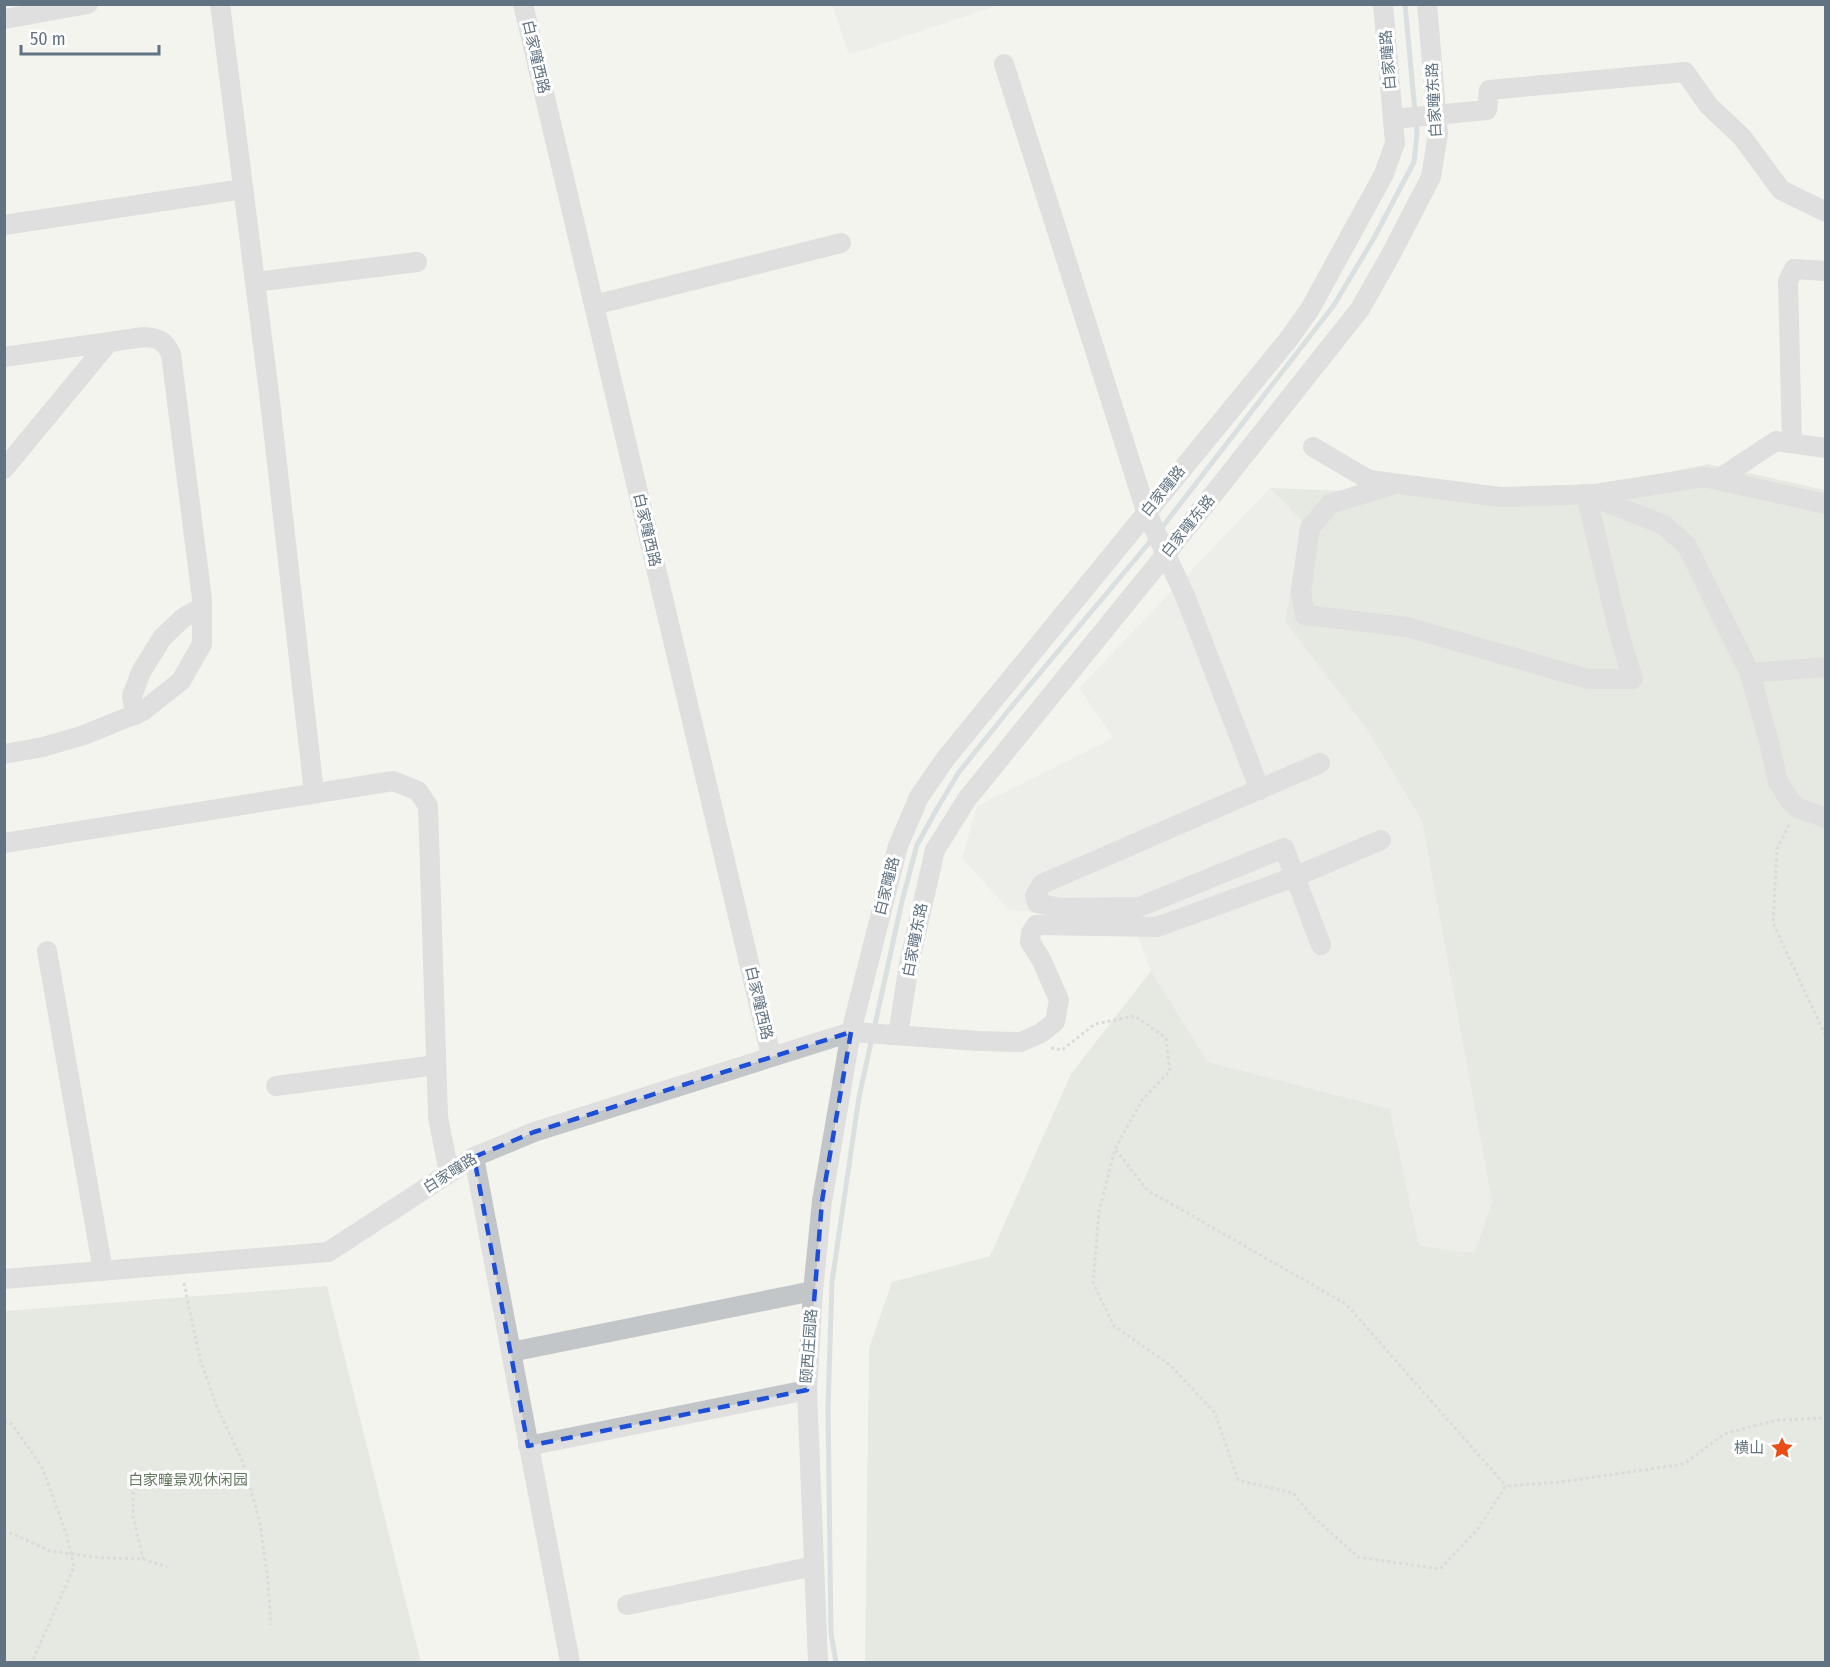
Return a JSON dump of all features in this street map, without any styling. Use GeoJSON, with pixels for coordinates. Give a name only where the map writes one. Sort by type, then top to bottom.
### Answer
{"type":"FeatureCollection","features":[{"type":"Feature","properties":{"kind":"street"},"geometry":{"type":"LineString","coordinates":[[4,19],[88,4]]}},
{"type":"Feature","properties":{"kind":"street"},"geometry":{"type":"LineString","coordinates":[[220,4],[255,282],[314,794]]}},
{"type":"Feature","properties":{"kind":"street","name":"白家疃西路"},"geometry":{"type":"LineString","coordinates":[[523,4],[771,1056]]}},
{"type":"Feature","properties":{"kind":"street","name":"白家疃路"},"geometry":{"type":"LineString","coordinates":[[4,1279],[328,1252],[474,1157],[534,1132],[771,1056],[874,1033],[898,846],[919,797],[946,758],[1156,533],[1310,309],[1384,174],[1395,143],[1415,117],[1383,4]]}},
{"type":"Feature","properties":{"kind":"street","name":"白家疃东路"},"geometry":{"type":"LineString","coordinates":[[874,1033],[909,964],[935,850],[967,799],[1156,533],[1360,309],[1390,256],[1431,177],[1438,134],[1415,117],[1427,4]]}},
{"type":"Feature","properties":{"kind":"street"},"geometry":{"type":"LineString","coordinates":[[1004,64],[1156,533],[1185,596],[1260,790]]}},
{"type":"Feature","properties":{"kind":"street"},"geometry":{"type":"LineString","coordinates":[[1415,117],[1487,110],[1489,90],[1685,72],[1709,106],[1742,136],[1781,190],[1826,212]]}},
{"type":"Feature","properties":{"kind":"street"},"geometry":{"type":"LineString","coordinates":[[4,225],[243,189]]}},
{"type":"Feature","properties":{"kind":"street"},"geometry":{"type":"LineString","coordinates":[[594,304],[841,243]]}},
{"type":"Feature","properties":{"kind":"street"},"geometry":{"type":"LineString","coordinates":[[255,282],[417,261]]}},
{"type":"Feature","properties":{"kind":"street"},"geometry":{"type":"LineString","coordinates":[[1792,443],[1788,281],[1794,269],[1826,271]]}},
{"type":"Feature","properties":{"kind":"street"},"geometry":{"type":"LineString","coordinates":[[4,357],[144,337],[157,338],[165,342],[171,354],[202,607],[202,644],[181,681],[143,711],[84,735],[43,747],[4,754]]}},
{"type":"Feature","properties":{"kind":"street"},"geometry":{"type":"LineString","coordinates":[[4,469],[109,342]]}},
{"type":"Feature","properties":{"kind":"street"},"geometry":{"type":"LineString","coordinates":[[1717,480],[1776,441],[1826,448]]}},
{"type":"Feature","properties":{"kind":"street"},"geometry":{"type":"LineString","coordinates":[[1313,447],[1369,480],[1500,497],[1586,494],[1704,477],[1826,504]]}},
{"type":"Feature","properties":{"kind":"street"},"geometry":{"type":"LineString","coordinates":[[1395,484],[1330,504],[1310,528],[1301,592],[1305,615],[1407,627],[1588,679],[1633,679],[1621,641],[1586,494]]}},
{"type":"Feature","properties":{"kind":"street"},"geometry":{"type":"LineString","coordinates":[[1586,494],[1664,525],[1687,546],[1750,673],[1778,782],[1790,801],[1798,808],[1826,818]]}},
{"type":"Feature","properties":{"kind":"street"},"geometry":{"type":"LineString","coordinates":[[135,715],[132,696],[146,663],[162,638],[183,618],[202,607]]}},
{"type":"Feature","properties":{"kind":"street"},"geometry":{"type":"LineString","coordinates":[[1750,673],[1826,668]]}},
{"type":"Feature","properties":{"kind":"street"},"geometry":{"type":"LineString","coordinates":[[1320,763],[1042,884],[1035,896],[1037,903],[1060,908],[1139,907],[1284,848],[1321,945]]}},
{"type":"Feature","properties":{"kind":"street"},"geometry":{"type":"LineString","coordinates":[[4,843],[393,781],[418,791],[428,806],[438,1117],[449,1173]]}},
{"type":"Feature","properties":{"kind":"street"},"geometry":{"type":"LineString","coordinates":[[874,1033],[1021,1041],[1041,1033],[1055,1022],[1059,1000],[1041,959],[1030,942],[1031,933],[1036,925],[1157,927],[1294,877],[1381,840]]}},
{"type":"Feature","properties":{"kind":"street"},"geometry":{"type":"LineString","coordinates":[[47,951],[104,1270]]}},
{"type":"Feature","properties":{"kind":"street","name":"颐西庄园路"},"geometry":{"type":"LineString","coordinates":[[818,1662],[807,1390],[813,1291],[822,1201],[874,1033]]}},
{"type":"Feature","properties":{"kind":"street"},"geometry":{"type":"LineString","coordinates":[[276,1086],[436,1065]]}},
{"type":"Feature","properties":{"kind":"street"},"geometry":{"type":"LineString","coordinates":[[474,1157],[570,1662]]}},
{"type":"Feature","properties":{"kind":"street"},"geometry":{"type":"LineString","coordinates":[[511,1352],[813,1291]]}},
{"type":"Feature","properties":{"kind":"street"},"geometry":{"type":"LineString","coordinates":[[528,1446],[807,1390]]}},
{"type":"Feature","properties":{"kind":"street"},"geometry":{"type":"LineString","coordinates":[[627,1605],[813,1566]]}},
{"type":"Feature","properties":{"kind":"path"},"geometry":{"type":"LineString","coordinates":[[1798,808],[1777,849],[1773,923],[1826,1037]]}},
{"type":"Feature","properties":{"kind":"path"},"geometry":{"type":"LineString","coordinates":[[1021,1041],[1062,1050],[1095,1024],[1135,1016],[1166,1038],[1170,1071],[1142,1100],[1116,1149],[1099,1210],[1093,1283],[1114,1326],[1170,1365],[1215,1413],[1238,1480],[1293,1493],[1310,1514],[1358,1557],[1440,1569],[1477,1530],[1506,1486]]}},
{"type":"Feature","properties":{"kind":"path"},"geometry":{"type":"LineString","coordinates":[[1116,1149],[1147,1190],[1347,1304],[1506,1486]]}},
{"type":"Feature","properties":{"kind":"path"},"geometry":{"type":"LineString","coordinates":[[180,1264],[200,1359],[217,1407],[242,1460],[260,1523],[271,1625]]}},
{"type":"Feature","properties":{"kind":"path"},"geometry":{"type":"LineString","coordinates":[[1506,1486],[1561,1482],[1684,1464],[1724,1434],[1777,1420],[1826,1418]]}},
{"type":"Feature","properties":{"kind":"path"},"geometry":{"type":"LineString","coordinates":[[4,1420],[12,1424],[42,1467],[66,1533],[74,1567],[32,1662]]}},
{"type":"Feature","properties":{"kind":"path"},"geometry":{"type":"LineString","coordinates":[[142,1481],[133,1483],[133,1516],[143,1559]]}},
{"type":"Feature","properties":{"kind":"path"},"geometry":{"type":"LineString","coordinates":[[4,1530],[50,1551],[103,1558],[143,1559],[167,1567]]}},
{"type":"Feature","properties":{"kind":"highlighted area"},"geometry":{"type":"Polygon","coordinates":[[[851,1032],[822,1201],[807,1390],[528,1446],[474,1157],[534,1132],[851,1032]]]}},
{"type":"Feature","properties":{"kind":"shaded area"},"geometry":{"type":"Polygon","coordinates":[[[832,4],[999,4],[999,5],[849,55],[832,4]]]}},
{"type":"Feature","properties":{"kind":"shaded area"},"geometry":{"type":"Polygon","coordinates":[[[1270,488],[1302,521],[1285,621],[1366,728],[1422,821],[1492,1202],[1474,1253],[1419,1246],[1390,1109],[1208,1062],[1151,971],[1129,914],[1010,911],[962,858],[977,806],[1113,738],[1079,688],[1270,488]]]}},
{"type":"Feature","properties":{"kind":"green space"},"geometry":{"type":"Polygon","coordinates":[[[1708,464],[1825,490],[1825,1662],[865,1662],[869,1348],[892,1282],[990,1256],[1071,1074],[1151,971],[1208,1062],[1390,1109],[1419,1246],[1474,1253],[1492,1202],[1422,821],[1366,728],[1285,621],[1302,521],[1270,488],[1542,499],[1708,464]]]}},
{"type":"Feature","properties":{"kind":"green space","name":"白家疃景观休闲园"},"geometry":{"type":"Polygon","coordinates":[[[327,1286],[421,1662],[5,1662],[5,1311],[327,1286]]]}},
{"type":"Feature","properties":{"kind":"waterway"},"geometry":{"type":"LineString","coordinates":[[1405,4],[1415,112]]}},
{"type":"Feature","properties":{"kind":"waterway"},"geometry":{"type":"LineString","coordinates":[[1160,530],[1334,305],[1374,238],[1414,162],[1416,122]]}},
{"type":"Feature","properties":{"kind":"waterway"},"geometry":{"type":"LineString","coordinates":[[874,1029],[902,901],[917,845],[938,807],[959,772],[1154,537]]}},
{"type":"Feature","properties":{"kind":"waterway"},"geometry":{"type":"LineString","coordinates":[[836,1662],[831,1633],[828,1407],[832,1282],[859,1097],[872,1038]]}},
{"type":"Feature","properties":{"kind":"place","name":"横山"},"geometry":{"type":"Point","coordinates":[1782,1448]}}]}
